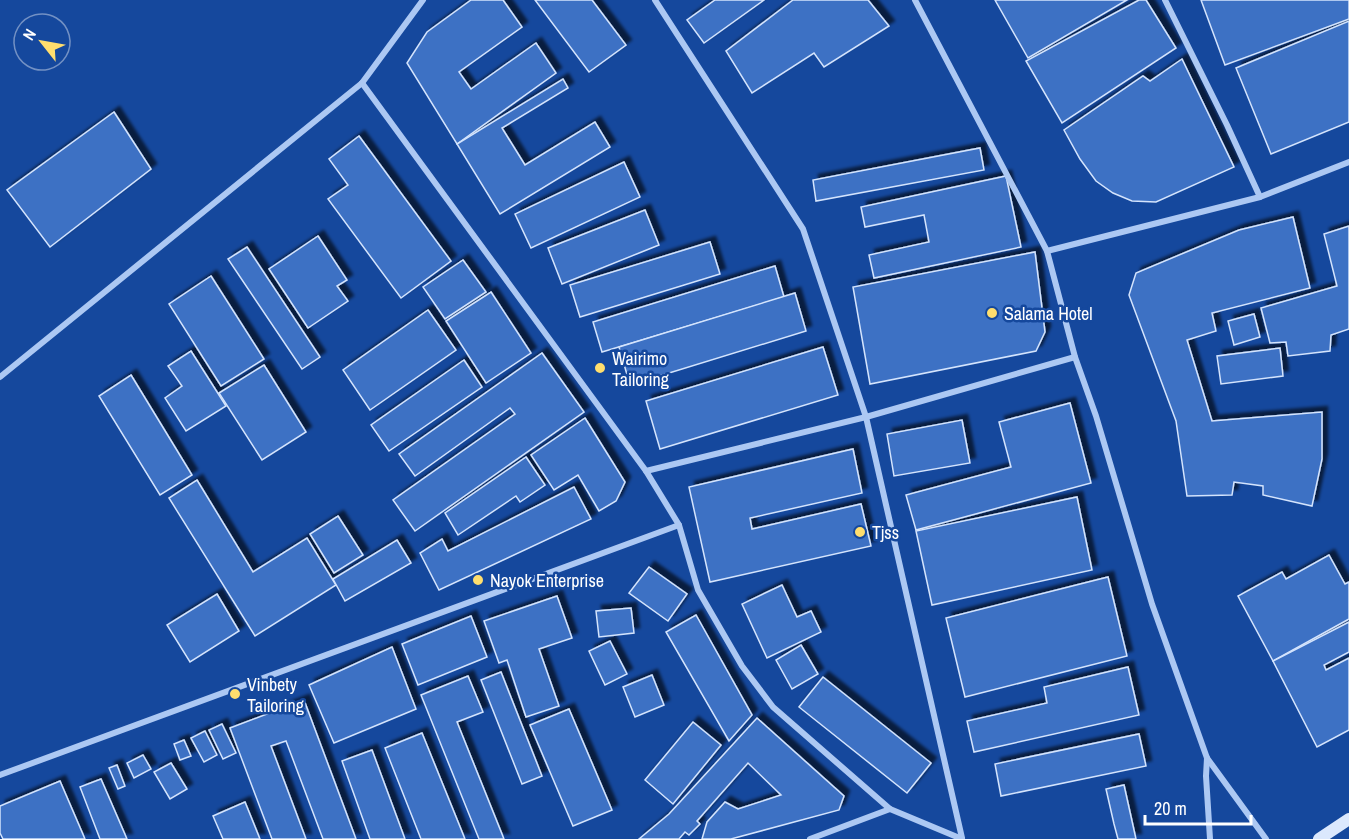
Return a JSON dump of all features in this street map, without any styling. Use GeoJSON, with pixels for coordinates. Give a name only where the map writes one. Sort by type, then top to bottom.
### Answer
{"type":"FeatureCollection","features":[{"type":"Feature","properties":{"kind":"main road"},"geometry":{"type":"LineString","coordinates":[[1319,839],[1349,819]]}},
{"type":"Feature","properties":{"kind":"street"},"geometry":{"type":"LineString","coordinates":[[0,377],[362,83],[423,0]]}},
{"type":"Feature","properties":{"kind":"street"},"geometry":{"type":"LineString","coordinates":[[655,0],[803,229],[866,417],[962,839]]}},
{"type":"Feature","properties":{"kind":"street"},"geometry":{"type":"LineString","coordinates":[[915,0],[1047,251],[1075,357],[1096,416],[1152,604],[1207,758],[1266,839]]}},
{"type":"Feature","properties":{"kind":"street"},"geometry":{"type":"LineString","coordinates":[[1165,0],[1260,196]]}},
{"type":"Feature","properties":{"kind":"street"},"geometry":{"type":"LineString","coordinates":[[362,83],[646,471],[679,525],[698,590],[723,637],[773,707],[890,809],[962,839]]}},
{"type":"Feature","properties":{"kind":"street"},"geometry":{"type":"LineString","coordinates":[[1047,251],[1260,196],[1349,162]]}},
{"type":"Feature","properties":{"kind":"street"},"geometry":{"type":"LineString","coordinates":[[646,471],[866,417],[1075,357]]}},
{"type":"Feature","properties":{"kind":"street"},"geometry":{"type":"LineString","coordinates":[[0,775],[679,525]]}},
{"type":"Feature","properties":{"kind":"street"},"geometry":{"type":"LineString","coordinates":[[1207,758],[1210,839]]}},
{"type":"Feature","properties":{"kind":"street"},"geometry":{"type":"LineString","coordinates":[[810,839],[890,809]]}},
{"type":"Feature","properties":{"kind":"building"},"geometry":{"type":"Polygon","coordinates":[[[471,0],[503,0],[522,27],[459,72],[471,89],[536,43],[556,73],[457,144],[407,63],[427,32],[471,0]]]}},
{"type":"Feature","properties":{"kind":"building"},"geometry":{"type":"Polygon","coordinates":[[[535,0],[592,0],[626,45],[589,72],[535,0]]]}},
{"type":"Feature","properties":{"kind":"building"},"geometry":{"type":"Polygon","coordinates":[[[715,0],[764,0],[704,43],[687,20],[715,0]]]}},
{"type":"Feature","properties":{"kind":"building"},"geometry":{"type":"Polygon","coordinates":[[[793,0],[868,0],[889,26],[824,67],[814,53],[752,93],[726,51],[793,0]]]}},
{"type":"Feature","properties":{"kind":"building"},"geometry":{"type":"Polygon","coordinates":[[[995,0],[1127,0],[1028,58],[995,0]]]}},
{"type":"Feature","properties":{"kind":"building"},"geometry":{"type":"Polygon","coordinates":[[[1139,0],[1146,0],[1176,48],[1062,123],[1026,61],[1139,0]]]}},
{"type":"Feature","properties":{"kind":"building"},"geometry":{"type":"Polygon","coordinates":[[[1201,0],[1349,0],[1349,19],[1225,65],[1201,0]]]}},
{"type":"Feature","properties":{"kind":"building"},"geometry":{"type":"Polygon","coordinates":[[[1349,21],[1349,122],[1271,154],[1236,68],[1349,21]]]}},
{"type":"Feature","properties":{"kind":"building"},"geometry":{"type":"Polygon","coordinates":[[[1182,59],[1234,167],[1156,202],[1132,201],[1113,193],[1096,181],[1080,159],[1064,130],[1143,76],[1150,81],[1182,59]]]}},
{"type":"Feature","properties":{"kind":"building"},"geometry":{"type":"Polygon","coordinates":[[[563,79],[568,88],[502,128],[525,165],[595,122],[610,147],[500,214],[457,144],[563,79]]]}},
{"type":"Feature","properties":{"kind":"building"},"geometry":{"type":"Polygon","coordinates":[[[114,112],[151,169],[50,247],[7,190],[114,112]]]}},
{"type":"Feature","properties":{"kind":"building"},"geometry":{"type":"Polygon","coordinates":[[[359,136],[451,261],[401,298],[328,199],[348,185],[329,159],[359,136]]]}},
{"type":"Feature","properties":{"kind":"building"},"geometry":{"type":"Polygon","coordinates":[[[980,148],[984,170],[816,201],[813,180],[980,148]]]}},
{"type":"Feature","properties":{"kind":"building"},"geometry":{"type":"Polygon","coordinates":[[[624,162],[640,197],[531,248],[515,214],[624,162]]]}},
{"type":"Feature","properties":{"kind":"building"},"geometry":{"type":"Polygon","coordinates":[[[1006,176],[1021,247],[874,278],[869,255],[929,242],[924,215],[865,227],[861,207],[1006,176]]]}},
{"type":"Feature","properties":{"kind":"building"},"geometry":{"type":"Polygon","coordinates":[[[645,210],[659,245],[562,284],[548,248],[645,210]]]}},
{"type":"Feature","properties":{"kind":"building"},"geometry":{"type":"Polygon","coordinates":[[[1293,217],[1310,288],[1212,313],[1216,331],[1187,340],[1212,421],[1322,412],[1322,459],[1312,506],[1263,495],[1263,486],[1234,482],[1232,495],[1187,496],[1176,421],[1129,295],[1136,273],[1239,230],[1293,217]]]}},
{"type":"Feature","properties":{"kind":"building"},"geometry":{"type":"Polygon","coordinates":[[[1349,226],[1349,329],[1331,335],[1330,351],[1288,356],[1286,342],[1270,343],[1261,308],[1337,286],[1324,234],[1349,226]]]}},
{"type":"Feature","properties":{"kind":"building"},"geometry":{"type":"Polygon","coordinates":[[[318,236],[347,280],[337,286],[348,301],[308,328],[269,269],[318,236]]]}},
{"type":"Feature","properties":{"kind":"building"},"geometry":{"type":"Polygon","coordinates":[[[710,242],[720,274],[580,317],[570,285],[710,242]]]}},
{"type":"Feature","properties":{"kind":"building"},"geometry":{"type":"Polygon","coordinates":[[[247,247],[320,357],[302,369],[228,259],[247,247]]]}},
{"type":"Feature","properties":{"kind":"building"},"geometry":{"type":"Polygon","coordinates":[[[1035,252],[1045,332],[1036,351],[870,384],[853,287],[1035,252]]]}},
{"type":"Feature","properties":{"kind":"building"},"geometry":{"type":"Polygon","coordinates":[[[463,260],[486,292],[445,319],[423,287],[463,260]]]}},
{"type":"Feature","properties":{"kind":"building"},"geometry":{"type":"Polygon","coordinates":[[[775,266],[784,297],[602,352],[593,322],[775,266]]]}},
{"type":"Feature","properties":{"kind":"building"},"geometry":{"type":"Polygon","coordinates":[[[211,276],[264,359],[221,386],[169,304],[211,276]]]}},
{"type":"Feature","properties":{"kind":"building"},"geometry":{"type":"Polygon","coordinates":[[[491,292],[531,353],[486,383],[446,321],[491,292]]]}},
{"type":"Feature","properties":{"kind":"building"},"geometry":{"type":"Polygon","coordinates":[[[795,293],[806,331],[630,385],[619,347],[795,293]]]}},
{"type":"Feature","properties":{"kind":"building"},"geometry":{"type":"Polygon","coordinates":[[[428,310],[456,350],[370,410],[343,370],[428,310]]]}},
{"type":"Feature","properties":{"kind":"building"},"geometry":{"type":"Polygon","coordinates":[[[1254,314],[1260,337],[1234,345],[1228,321],[1254,314]]]}},
{"type":"Feature","properties":{"kind":"building"},"geometry":{"type":"Polygon","coordinates":[[[823,347],[838,395],[660,449],[646,401],[823,347]]]}},
{"type":"Feature","properties":{"kind":"building"},"geometry":{"type":"Polygon","coordinates":[[[1280,348],[1283,376],[1221,384],[1217,356],[1280,348]]]}},
{"type":"Feature","properties":{"kind":"building"},"geometry":{"type":"Polygon","coordinates":[[[191,351],[226,406],[186,431],[165,398],[182,386],[168,366],[191,351]]]}},
{"type":"Feature","properties":{"kind":"building"},"geometry":{"type":"Polygon","coordinates":[[[542,353],[584,412],[415,531],[393,500],[515,414],[510,408],[415,476],[399,454],[542,353]]]}},
{"type":"Feature","properties":{"kind":"building"},"geometry":{"type":"Polygon","coordinates":[[[464,360],[482,387],[389,451],[371,425],[464,360]]]}},
{"type":"Feature","properties":{"kind":"building"},"geometry":{"type":"Polygon","coordinates":[[[264,365],[306,432],[262,460],[219,393],[264,365]]]}},
{"type":"Feature","properties":{"kind":"building"},"geometry":{"type":"Polygon","coordinates":[[[131,375],[192,475],[160,495],[99,396],[131,375]]]}},
{"type":"Feature","properties":{"kind":"building"},"geometry":{"type":"Polygon","coordinates":[[[1070,403],[1091,483],[916,530],[906,495],[1011,467],[999,422],[1070,403]]]}},
{"type":"Feature","properties":{"kind":"building"},"geometry":{"type":"Polygon","coordinates":[[[585,418],[625,482],[616,501],[599,511],[578,475],[554,490],[531,455],[585,418]]]}},
{"type":"Feature","properties":{"kind":"building"},"geometry":{"type":"Polygon","coordinates":[[[962,420],[970,463],[894,476],[887,434],[962,420]]]}},
{"type":"Feature","properties":{"kind":"building"},"geometry":{"type":"Polygon","coordinates":[[[853,449],[862,493],[750,518],[752,529],[861,504],[871,546],[710,582],[689,487],[853,449]]]}},
{"type":"Feature","properties":{"kind":"building"},"geometry":{"type":"Polygon","coordinates":[[[526,457],[545,485],[520,502],[516,496],[458,535],[445,513],[526,457]]]}},
{"type":"Feature","properties":{"kind":"building"},"geometry":{"type":"Polygon","coordinates":[[[197,480],[253,572],[307,538],[336,585],[255,636],[169,498],[197,480]]]}},
{"type":"Feature","properties":{"kind":"building"},"geometry":{"type":"Polygon","coordinates":[[[574,487],[591,519],[439,590],[420,553],[442,539],[448,551],[574,487]]]}},
{"type":"Feature","properties":{"kind":"building"},"geometry":{"type":"Polygon","coordinates":[[[1077,497],[1092,570],[932,605],[916,531],[1077,497]]]}},
{"type":"Feature","properties":{"kind":"building"},"geometry":{"type":"Polygon","coordinates":[[[338,516],[363,555],[334,573],[310,534],[338,516]]]}},
{"type":"Feature","properties":{"kind":"building"},"geometry":{"type":"Polygon","coordinates":[[[397,540],[411,563],[345,601],[333,579],[397,540]]]}},
{"type":"Feature","properties":{"kind":"building"},"geometry":{"type":"Polygon","coordinates":[[[1329,555],[1345,584],[1349,582],[1349,619],[1273,661],[1238,596],[1282,572],[1286,579],[1329,555]]]}},
{"type":"Feature","properties":{"kind":"building"},"geometry":{"type":"Polygon","coordinates":[[[649,567],[687,594],[668,621],[629,593],[649,567]]]}},
{"type":"Feature","properties":{"kind":"building"},"geometry":{"type":"Polygon","coordinates":[[[1108,577],[1127,656],[965,697],[946,618],[1108,577]]]}},
{"type":"Feature","properties":{"kind":"building"},"geometry":{"type":"Polygon","coordinates":[[[782,585],[797,617],[811,611],[821,632],[767,658],[742,604],[782,585]]]}},
{"type":"Feature","properties":{"kind":"building"},"geometry":{"type":"Polygon","coordinates":[[[217,594],[239,631],[190,662],[167,625],[217,594]]]}},
{"type":"Feature","properties":{"kind":"building"},"geometry":{"type":"Polygon","coordinates":[[[557,596],[572,638],[539,649],[559,706],[526,717],[507,660],[499,663],[484,621],[557,596]]]}},
{"type":"Feature","properties":{"kind":"building"},"geometry":{"type":"Polygon","coordinates":[[[631,608],[634,633],[599,637],[596,611],[631,608]]]}},
{"type":"Feature","properties":{"kind":"building"},"geometry":{"type":"Polygon","coordinates":[[[696,615],[752,715],[729,741],[666,632],[696,615]]]}},
{"type":"Feature","properties":{"kind":"building"},"geometry":{"type":"Polygon","coordinates":[[[471,616],[487,657],[418,685],[402,644],[471,616]]]}},
{"type":"Feature","properties":{"kind":"building"},"geometry":{"type":"Polygon","coordinates":[[[1349,622],[1349,652],[1324,665],[1326,670],[1349,658],[1349,730],[1317,747],[1273,661],[1349,622]]]}},
{"type":"Feature","properties":{"kind":"building"},"geometry":{"type":"Polygon","coordinates":[[[610,641],[627,674],[605,685],[589,651],[610,641]]]}},
{"type":"Feature","properties":{"kind":"building"},"geometry":{"type":"Polygon","coordinates":[[[801,645],[818,674],[792,689],[776,660],[801,645]]]}},
{"type":"Feature","properties":{"kind":"building"},"geometry":{"type":"Polygon","coordinates":[[[392,647],[416,709],[334,743],[309,685],[392,647]]]}},
{"type":"Feature","properties":{"kind":"building"},"geometry":{"type":"Polygon","coordinates":[[[1128,667],[1139,715],[974,752],[967,721],[1047,703],[1044,687],[1128,667]]]}},
{"type":"Feature","properties":{"kind":"building"},"geometry":{"type":"Polygon","coordinates":[[[501,672],[542,776],[522,784],[481,680],[501,672]]]}},
{"type":"Feature","properties":{"kind":"building"},"geometry":{"type":"Polygon","coordinates":[[[652,675],[664,705],[635,717],[623,687],[652,675]]]}},
{"type":"Feature","properties":{"kind":"building"},"geometry":{"type":"Polygon","coordinates":[[[468,676],[483,712],[457,722],[504,839],[479,839],[421,695],[468,676]]]}},
{"type":"Feature","properties":{"kind":"building"},"geometry":{"type":"Polygon","coordinates":[[[823,677],[931,763],[907,793],[799,707],[823,677]]]}},
{"type":"Feature","properties":{"kind":"building"},"geometry":{"type":"Polygon","coordinates":[[[304,700],[356,839],[323,839],[286,741],[271,746],[306,839],[272,839],[230,728],[304,700]]]}},
{"type":"Feature","properties":{"kind":"building"},"geometry":{"type":"Polygon","coordinates":[[[569,709],[612,810],[573,826],[530,725],[569,709]]]}},
{"type":"Feature","properties":{"kind":"building"},"geometry":{"type":"Polygon","coordinates":[[[757,718],[844,796],[839,810],[731,839],[702,839],[707,822],[725,802],[738,809],[781,795],[748,763],[697,821],[700,824],[689,835],[685,832],[679,839],[639,839],[669,814],[757,718]]]}},
{"type":"Feature","properties":{"kind":"building"},"geometry":{"type":"Polygon","coordinates":[[[693,722],[721,745],[673,804],[645,780],[693,722]]]}},
{"type":"Feature","properties":{"kind":"building"},"geometry":{"type":"Polygon","coordinates":[[[222,724],[236,753],[223,759],[209,730],[222,724]]]}},
{"type":"Feature","properties":{"kind":"building"},"geometry":{"type":"Polygon","coordinates":[[[205,731],[217,755],[204,762],[191,738],[205,731]]]}},
{"type":"Feature","properties":{"kind":"building"},"geometry":{"type":"Polygon","coordinates":[[[422,733],[465,839],[421,839],[385,748],[422,733]]]}},
{"type":"Feature","properties":{"kind":"building"},"geometry":{"type":"Polygon","coordinates":[[[1139,734],[1146,766],[1001,796],[995,764],[1139,734]]]}},
{"type":"Feature","properties":{"kind":"building"},"geometry":{"type":"Polygon","coordinates":[[[184,740],[191,756],[180,760],[174,744],[184,740]]]}},
{"type":"Feature","properties":{"kind":"building"},"geometry":{"type":"Polygon","coordinates":[[[372,750],[405,839],[370,839],[342,761],[372,750]]]}},
{"type":"Feature","properties":{"kind":"building"},"geometry":{"type":"Polygon","coordinates":[[[143,755],[151,769],[134,778],[127,763],[143,755]]]}},
{"type":"Feature","properties":{"kind":"building"},"geometry":{"type":"Polygon","coordinates":[[[171,763],[187,789],[170,799],[154,772],[171,763]]]}},
{"type":"Feature","properties":{"kind":"building"},"geometry":{"type":"Polygon","coordinates":[[[117,765],[125,786],[118,789],[109,768],[117,765]]]}},
{"type":"Feature","properties":{"kind":"building"},"geometry":{"type":"Polygon","coordinates":[[[101,779],[127,839],[100,839],[80,787],[101,779]]]}},
{"type":"Feature","properties":{"kind":"building"},"geometry":{"type":"Polygon","coordinates":[[[60,781],[85,839],[3,839],[0,833],[0,806],[60,781]]]}},
{"type":"Feature","properties":{"kind":"building"},"geometry":{"type":"Polygon","coordinates":[[[1124,785],[1136,839],[1118,839],[1106,789],[1124,785]]]}},
{"type":"Feature","properties":{"kind":"building"},"geometry":{"type":"Polygon","coordinates":[[[245,802],[260,839],[223,839],[213,816],[245,802]]]}},
{"type":"Feature","properties":{"kind":"place","name":"Salama Hotel"},"geometry":{"type":"Point","coordinates":[992,313]}},
{"type":"Feature","properties":{"kind":"place","name":"Wairimo Tailoring"},"geometry":{"type":"Point","coordinates":[600,368]}},
{"type":"Feature","properties":{"kind":"place","name":"Tjss"},"geometry":{"type":"Point","coordinates":[860,532]}},
{"type":"Feature","properties":{"kind":"place","name":"Nayok Enterprise"},"geometry":{"type":"Point","coordinates":[478,580]}},
{"type":"Feature","properties":{"kind":"place","name":"Vinbety Tailoring"},"geometry":{"type":"Point","coordinates":[235,694]}}]}
